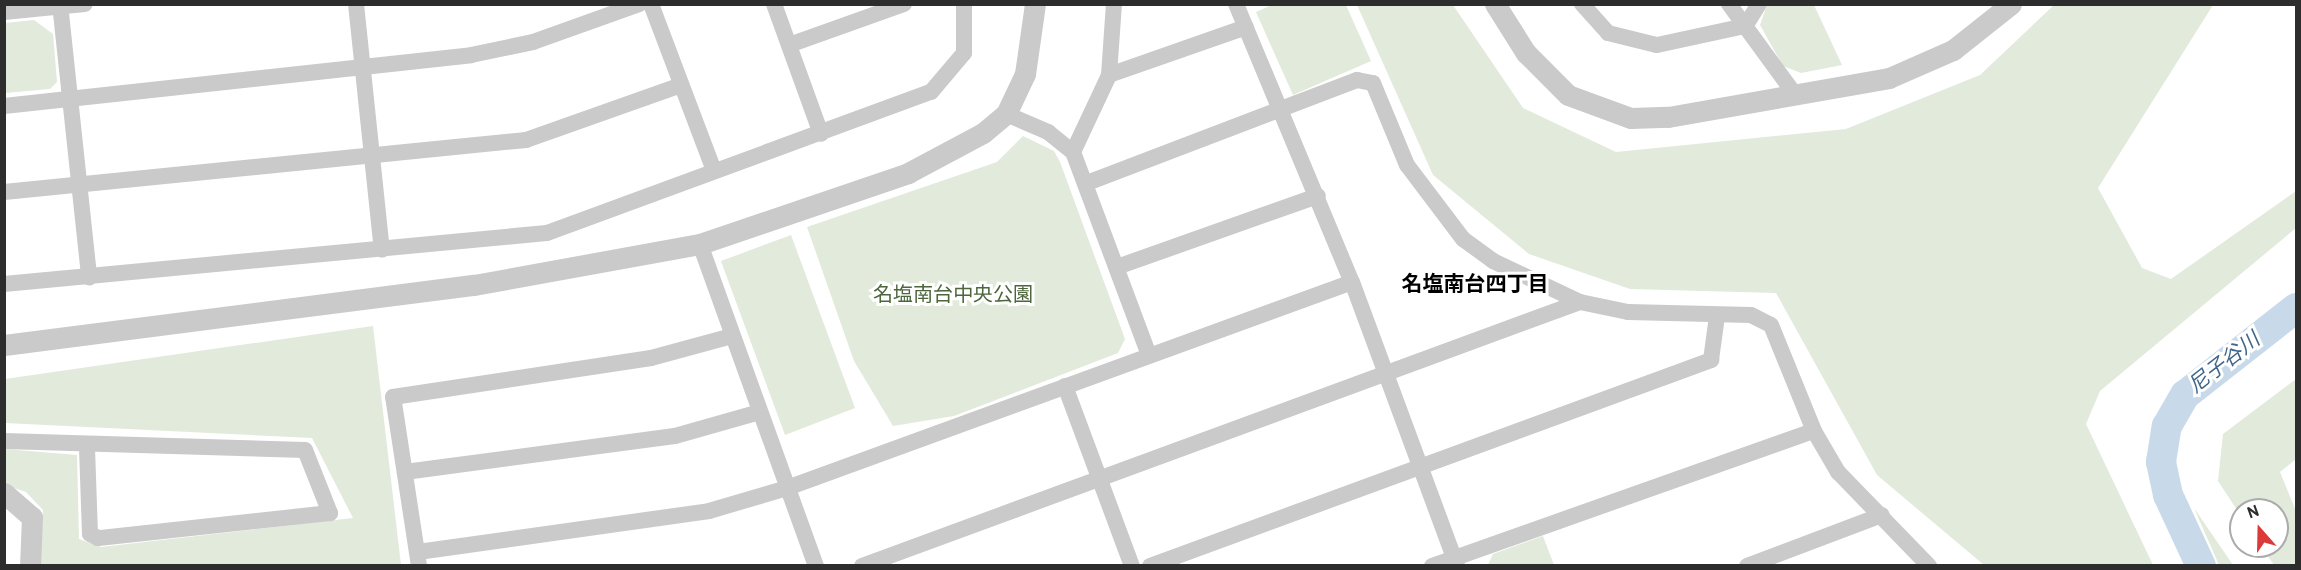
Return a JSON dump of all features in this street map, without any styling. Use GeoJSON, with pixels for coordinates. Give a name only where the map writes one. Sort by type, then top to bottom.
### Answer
{"type":"FeatureCollection","features":[{"type":"Feature","properties":{"kind":"street"},"geometry":{"type":"LineString","coordinates":[[4,12],[85,4]]}},
{"type":"Feature","properties":{"kind":"street"},"geometry":{"type":"LineString","coordinates":[[356,4],[382,250]]}},
{"type":"Feature","properties":{"kind":"street"},"geometry":{"type":"LineString","coordinates":[[4,106],[362,69],[533,42],[639,4]]}},
{"type":"Feature","properties":{"kind":"street"},"geometry":{"type":"LineString","coordinates":[[651,4],[714,171]]}},
{"type":"Feature","properties":{"kind":"street"},"geometry":{"type":"LineString","coordinates":[[774,4],[821,134]]}},
{"type":"Feature","properties":{"kind":"street"},"geometry":{"type":"LineString","coordinates":[[789,45],[904,4]]}},
{"type":"Feature","properties":{"kind":"street"},"geometry":{"type":"LineString","coordinates":[[4,284],[382,250],[547,232],[821,134],[930,92],[949,76],[964,53],[964,4]]}},
{"type":"Feature","properties":{"kind":"street"},"geometry":{"type":"LineString","coordinates":[[4,345],[474,285],[700,244],[937,161],[1006,114],[1032,55],[1035,4]]}},
{"type":"Feature","properties":{"kind":"street"},"geometry":{"type":"LineString","coordinates":[[1073,152],[1109,75],[1114,4]]}},
{"type":"Feature","properties":{"kind":"street"},"geometry":{"type":"LineString","coordinates":[[1236,4],[1283,109],[1352,282],[1455,561]]}},
{"type":"Feature","properties":{"kind":"street"},"geometry":{"type":"LineString","coordinates":[[1495,4],[1546,76],[1568,95],[1599,109],[1631,118],[1668,117],[1889,78],[1953,50],[2010,4]]}},
{"type":"Feature","properties":{"kind":"street"},"geometry":{"type":"LineString","coordinates":[[1582,4],[1608,33],[1643,44],[1667,44],[1746,26],[1759,4]]}},
{"type":"Feature","properties":{"kind":"street"},"geometry":{"type":"LineString","coordinates":[[1729,4],[1796,96]]}},
{"type":"Feature","properties":{"kind":"street"},"geometry":{"type":"LineString","coordinates":[[60,6],[89,277]]}},
{"type":"Feature","properties":{"kind":"street"},"geometry":{"type":"LineString","coordinates":[[1109,75],[1246,27]]}},
{"type":"Feature","properties":{"kind":"street"},"geometry":{"type":"LineString","coordinates":[[1087,183],[1357,80],[1373,83],[1407,165],[1463,239],[1530,282],[1580,302],[1628,312],[1717,316],[1751,315],[1771,325],[1814,431],[1838,472],[1929,566]]}},
{"type":"Feature","properties":{"kind":"street"},"geometry":{"type":"LineString","coordinates":[[4,192],[526,140],[681,85]]}},
{"type":"Feature","properties":{"kind":"street"},"geometry":{"type":"LineString","coordinates":[[1006,114],[1048,132],[1073,152],[1087,183],[1149,355]]}},
{"type":"Feature","properties":{"kind":"street"},"geometry":{"type":"LineString","coordinates":[[1117,267],[1318,196]]}},
{"type":"Feature","properties":{"kind":"street"},"geometry":{"type":"LineString","coordinates":[[700,244],[816,566]]}},
{"type":"Feature","properties":{"kind":"street"},"geometry":{"type":"LineString","coordinates":[[732,336],[651,358],[393,397],[418,559],[709,511],[787,488],[1352,282]]}},
{"type":"Feature","properties":{"kind":"street"},"geometry":{"type":"LineString","coordinates":[[862,566],[1580,302]]}},
{"type":"Feature","properties":{"kind":"street"},"geometry":{"type":"LineString","coordinates":[[1150,566],[1711,360],[1717,316]]}},
{"type":"Feature","properties":{"kind":"street"},"geometry":{"type":"LineString","coordinates":[[1065,386],[1132,566]]}},
{"type":"Feature","properties":{"kind":"street"},"geometry":{"type":"LineString","coordinates":[[405,472],[675,436],[760,412]]}},
{"type":"Feature","properties":{"kind":"street"},"geometry":{"type":"LineString","coordinates":[[1432,566],[1455,561],[1814,431]]}},
{"type":"Feature","properties":{"kind":"street"},"geometry":{"type":"LineString","coordinates":[[4,441],[87,446],[305,450],[330,513],[98,538],[90,534],[87,446]]}},
{"type":"Feature","properties":{"kind":"street"},"geometry":{"type":"LineString","coordinates":[[4,493],[32,517],[30,566]]}},
{"type":"Feature","properties":{"kind":"street"},"geometry":{"type":"LineString","coordinates":[[1755,564],[1882,515]]}},
{"type":"Feature","properties":{"kind":"green space"},"geometry":{"type":"Polygon","coordinates":[[[1274,4],[1346,5],[1371,61],[1293,95],[1256,12],[1274,4]]]}},
{"type":"Feature","properties":{"kind":"green space"},"geometry":{"type":"Polygon","coordinates":[[[1357,5],[1453,5],[1523,108],[1616,152],[1846,129],[1980,75],[2054,5],[2213,5],[2098,188],[2142,268],[2171,279],[2296,191],[2296,228],[2100,391],[2086,424],[2153,565],[1984,565],[1877,475],[1776,293],[1630,289],[1529,254],[1433,175],[1357,5]]]}},
{"type":"Feature","properties":{"kind":"green space"},"geometry":{"type":"Polygon","coordinates":[[[1767,5],[1814,5],[1842,65],[1801,73],[1783,66],[1760,25],[1767,5]]]}},
{"type":"Feature","properties":{"kind":"green space"},"geometry":{"type":"Polygon","coordinates":[[[34,20],[53,34],[57,82],[50,89],[5,93],[5,23],[34,20]]]}},
{"type":"Feature","properties":{"kind":"green space","name":"名塩南台中央公園"},"geometry":{"type":"Polygon","coordinates":[[[1023,136],[1054,151],[1060,162],[1125,339],[1118,353],[954,416],[893,426],[854,361],[807,227],[997,162],[1023,136]]]}},
{"type":"Feature","properties":{"kind":"green space"},"geometry":{"type":"Polygon","coordinates":[[[791,235],[855,408],[785,435],[721,261],[791,235]]]}},
{"type":"Feature","properties":{"kind":"green space"},"geometry":{"type":"Polygon","coordinates":[[[373,326],[401,565],[40,565],[43,510],[26,492],[5,485],[5,449],[77,455],[79,539],[101,547],[353,518],[312,438],[5,423],[5,379],[373,326]]]}},
{"type":"Feature","properties":{"kind":"green space"},"geometry":{"type":"Polygon","coordinates":[[[2296,379],[2296,459],[2280,472],[2296,511],[2296,565],[2274,565],[2269,558],[2289,558],[2289,498],[2229,498],[2218,481],[2223,434],[2296,379]]]}},
{"type":"Feature","properties":{"kind":"green space"},"geometry":{"type":"Polygon","coordinates":[[[2194,508],[2233,565],[2219,565],[2194,508]]]}},
{"type":"Feature","properties":{"kind":"green space"},"geometry":{"type":"Polygon","coordinates":[[[1543,536],[1554,565],[1488,565],[1493,554],[1543,536]]]}},
{"type":"Feature","properties":{"kind":"waterway","name":"尼子谷川"},"geometry":{"type":"LineString","coordinates":[[2201,566],[2168,495],[2161,462],[2167,426],[2185,395],[2296,308]]}},
{"type":"Feature","properties":{"kind":"district","name":"名塩南台四丁目"},"geometry":{"type":"Point","coordinates":[1475,286]}}]}
